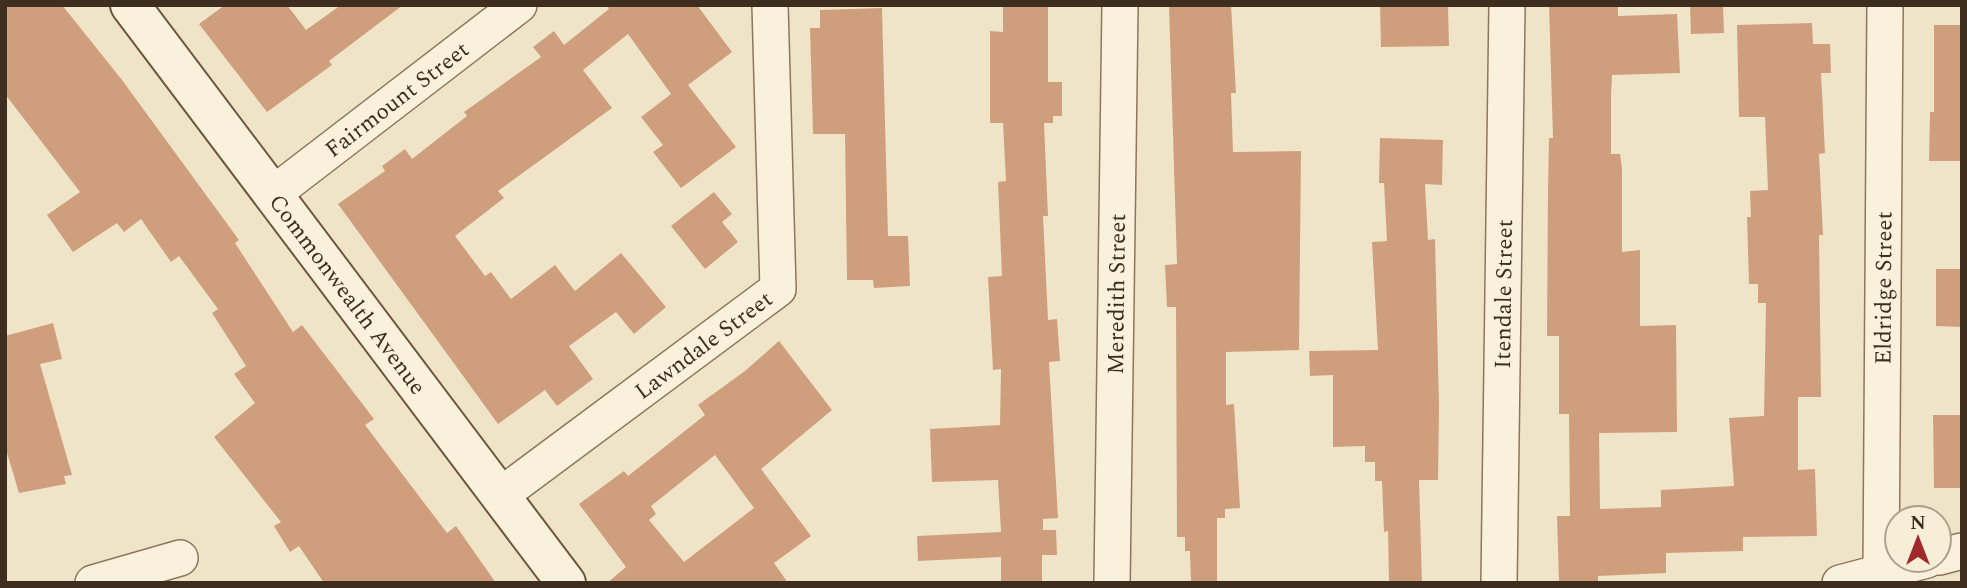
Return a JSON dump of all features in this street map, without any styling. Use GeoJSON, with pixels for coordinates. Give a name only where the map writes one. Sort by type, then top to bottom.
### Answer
{"type":"FeatureCollection","features":[{"type":"Feature","properties":{"kind":"street","name":"Commonwealth Avenue"},"geometry":{"type":"LineString","coordinates":[[130,5],[566,583]]}},
{"type":"Feature","properties":{"kind":"street","name":"Fairmount Street"},"geometry":{"type":"LineString","coordinates":[[273,194],[519,5]]}},
{"type":"Feature","properties":{"kind":"street","name":"Lawndale Street"},"geometry":{"type":"LineString","coordinates":[[500,495],[778,289],[770,5]]}},
{"type":"Feature","properties":{"kind":"street","name":"Meredith Street"},"geometry":{"type":"LineString","coordinates":[[1112,583],[1120,5]]}},
{"type":"Feature","properties":{"kind":"street","name":"Itendale Street"},"geometry":{"type":"LineString","coordinates":[[1499,583],[1507,5]]}},
{"type":"Feature","properties":{"kind":"street","name":"Eldridge Street"},"geometry":{"type":"LineString","coordinates":[[1881,572],[1885,5]]}},
{"type":"Feature","properties":{"kind":"street"},"geometry":{"type":"LineString","coordinates":[[93,583],[180,558]]}},
{"type":"Feature","properties":{"kind":"street"},"geometry":{"type":"LineString","coordinates":[[1840,583],[1881,572]]}},
{"type":"Feature","properties":{"kind":"building"},"geometry":{"type":"Polygon","coordinates":[[[5,5],[62,5],[122,80],[239,240],[235,243],[293,332],[302,325],[374,419],[365,425],[447,533],[456,526],[496,583],[324,583],[299,546],[290,552],[274,526],[281,522],[214,437],[255,403],[234,374],[246,366],[212,313],[218,309],[179,256],[171,262],[141,219],[124,232],[117,223],[73,252],[47,215],[80,192],[5,94],[5,5]]]}},
{"type":"Feature","properties":{"kind":"building"},"geometry":{"type":"Polygon","coordinates":[[[225,5],[287,5],[306,30],[341,5],[403,5],[329,61],[332,65],[267,112],[199,24],[225,5]]]}},
{"type":"Feature","properties":{"kind":"building"},"geometry":{"type":"Polygon","coordinates":[[[607,5],[697,5],[732,52],[688,85],[736,147],[681,188],[653,152],[663,145],[641,117],[671,94],[628,34],[583,70],[612,108],[498,191],[504,198],[455,236],[485,276],[491,272],[511,299],[555,265],[575,291],[621,253],[666,307],[634,334],[616,312],[569,346],[593,379],[557,406],[545,390],[498,424],[338,204],[385,171],[382,166],[405,149],[412,159],[467,116],[464,112],[541,57],[533,47],[554,31],[564,45],[609,9],[607,5]]]}},
{"type":"Feature","properties":{"kind":"building"},"geometry":{"type":"Polygon","coordinates":[[[1003,5],[1048,5],[1048,82],[1062,82],[1062,116],[1053,116],[1053,123],[1044,123],[1048,216],[1043,216],[1048,320],[1057,319],[1060,361],[1049,362],[1058,518],[1043,519],[1043,530],[1056,530],[1057,555],[1042,555],[1042,583],[1001,583],[1001,557],[918,561],[917,536],[1001,532],[998,480],[932,482],[930,429],[1000,425],[1001,369],[993,370],[988,277],[1002,276],[998,182],[1006,181],[1003,123],[990,123],[990,31],[1003,32],[1003,5]]]}},
{"type":"Feature","properties":{"kind":"building"},"geometry":{"type":"Polygon","coordinates":[[[1169,5],[1231,5],[1236,93],[1231,93],[1233,152],[1301,151],[1299,350],[1226,352],[1226,405],[1234,404],[1240,508],[1225,509],[1225,518],[1217,518],[1217,583],[1191,583],[1190,551],[1185,551],[1185,537],[1177,537],[1176,307],[1167,307],[1165,265],[1177,264],[1169,5]]]}},
{"type":"Feature","properties":{"kind":"building"},"geometry":{"type":"Polygon","coordinates":[[[1380,5],[1448,5],[1449,46],[1381,47],[1380,5]]]}},
{"type":"Feature","properties":{"kind":"building"},"geometry":{"type":"Polygon","coordinates":[[[1549,5],[1618,5],[1618,16],[1677,14],[1680,73],[1612,75],[1611,154],[1620,154],[1622,169],[1622,252],[1640,250],[1640,326],[1676,325],[1677,432],[1599,433],[1600,509],[1661,507],[1661,490],[1734,486],[1729,418],[1764,416],[1766,303],[1758,303],[1758,284],[1749,284],[1747,217],[1751,217],[1750,191],[1768,190],[1765,117],[1739,117],[1737,25],[1812,23],[1813,44],[1830,44],[1831,73],[1821,73],[1825,153],[1819,154],[1823,235],[1819,235],[1821,397],[1798,397],[1798,470],[1815,469],[1817,536],[1743,537],[1743,551],[1666,553],[1666,573],[1598,576],[1598,582],[1559,583],[1557,516],[1570,516],[1569,414],[1559,414],[1559,336],[1547,336],[1549,138],[1553,138],[1549,5]]]}},
{"type":"Feature","properties":{"kind":"building"},"geometry":{"type":"Polygon","coordinates":[[[1690,5],[1723,5],[1724,33],[1691,34],[1690,5]]]}},
{"type":"Feature","properties":{"kind":"building"},"geometry":{"type":"Polygon","coordinates":[[[882,8],[888,236],[908,236],[910,286],[874,288],[873,280],[847,280],[845,134],[813,134],[810,28],[820,28],[820,10],[882,8]]]}},
{"type":"Feature","properties":{"kind":"building"},"geometry":{"type":"Polygon","coordinates":[[[1934,25],[1962,25],[1962,161],[1929,161],[1930,112],[1934,112],[1934,25]]]}},
{"type":"Feature","properties":{"kind":"building"},"geometry":{"type":"Polygon","coordinates":[[[1380,138],[1443,140],[1442,185],[1425,184],[1428,240],[1435,239],[1439,406],[1438,480],[1419,480],[1422,583],[1389,583],[1388,531],[1384,532],[1382,481],[1375,481],[1375,462],[1365,462],[1365,446],[1333,447],[1333,375],[1310,376],[1309,351],[1378,350],[1372,242],[1387,241],[1384,183],[1379,183],[1380,138]]]}},
{"type":"Feature","properties":{"kind":"building"},"geometry":{"type":"Polygon","coordinates":[[[714,192],[732,214],[722,222],[738,242],[705,269],[671,226],[714,192]]]}},
{"type":"Feature","properties":{"kind":"building"},"geometry":{"type":"Polygon","coordinates":[[[1936,269],[1962,269],[1962,327],[1936,326],[1936,269]]]}},
{"type":"Feature","properties":{"kind":"building"},"geometry":{"type":"Polygon","coordinates":[[[53,323],[62,359],[40,364],[72,475],[64,476],[66,484],[19,493],[5,446],[5,336],[53,323]]]}},
{"type":"Feature","properties":{"kind":"building"},"geometry":{"type":"Polygon","coordinates":[[[779,341],[832,410],[761,469],[811,536],[774,563],[788,583],[607,583],[626,567],[579,504],[624,471],[628,476],[705,415],[698,405],[745,371],[779,341]],[[715,455],[651,506],[656,514],[649,520],[684,562],[754,508],[715,455]]]}},
{"type":"Feature","properties":{"kind":"building"},"geometry":{"type":"Polygon","coordinates":[[[1933,415],[1962,415],[1962,488],[1934,488],[1933,415]]]}}]}
